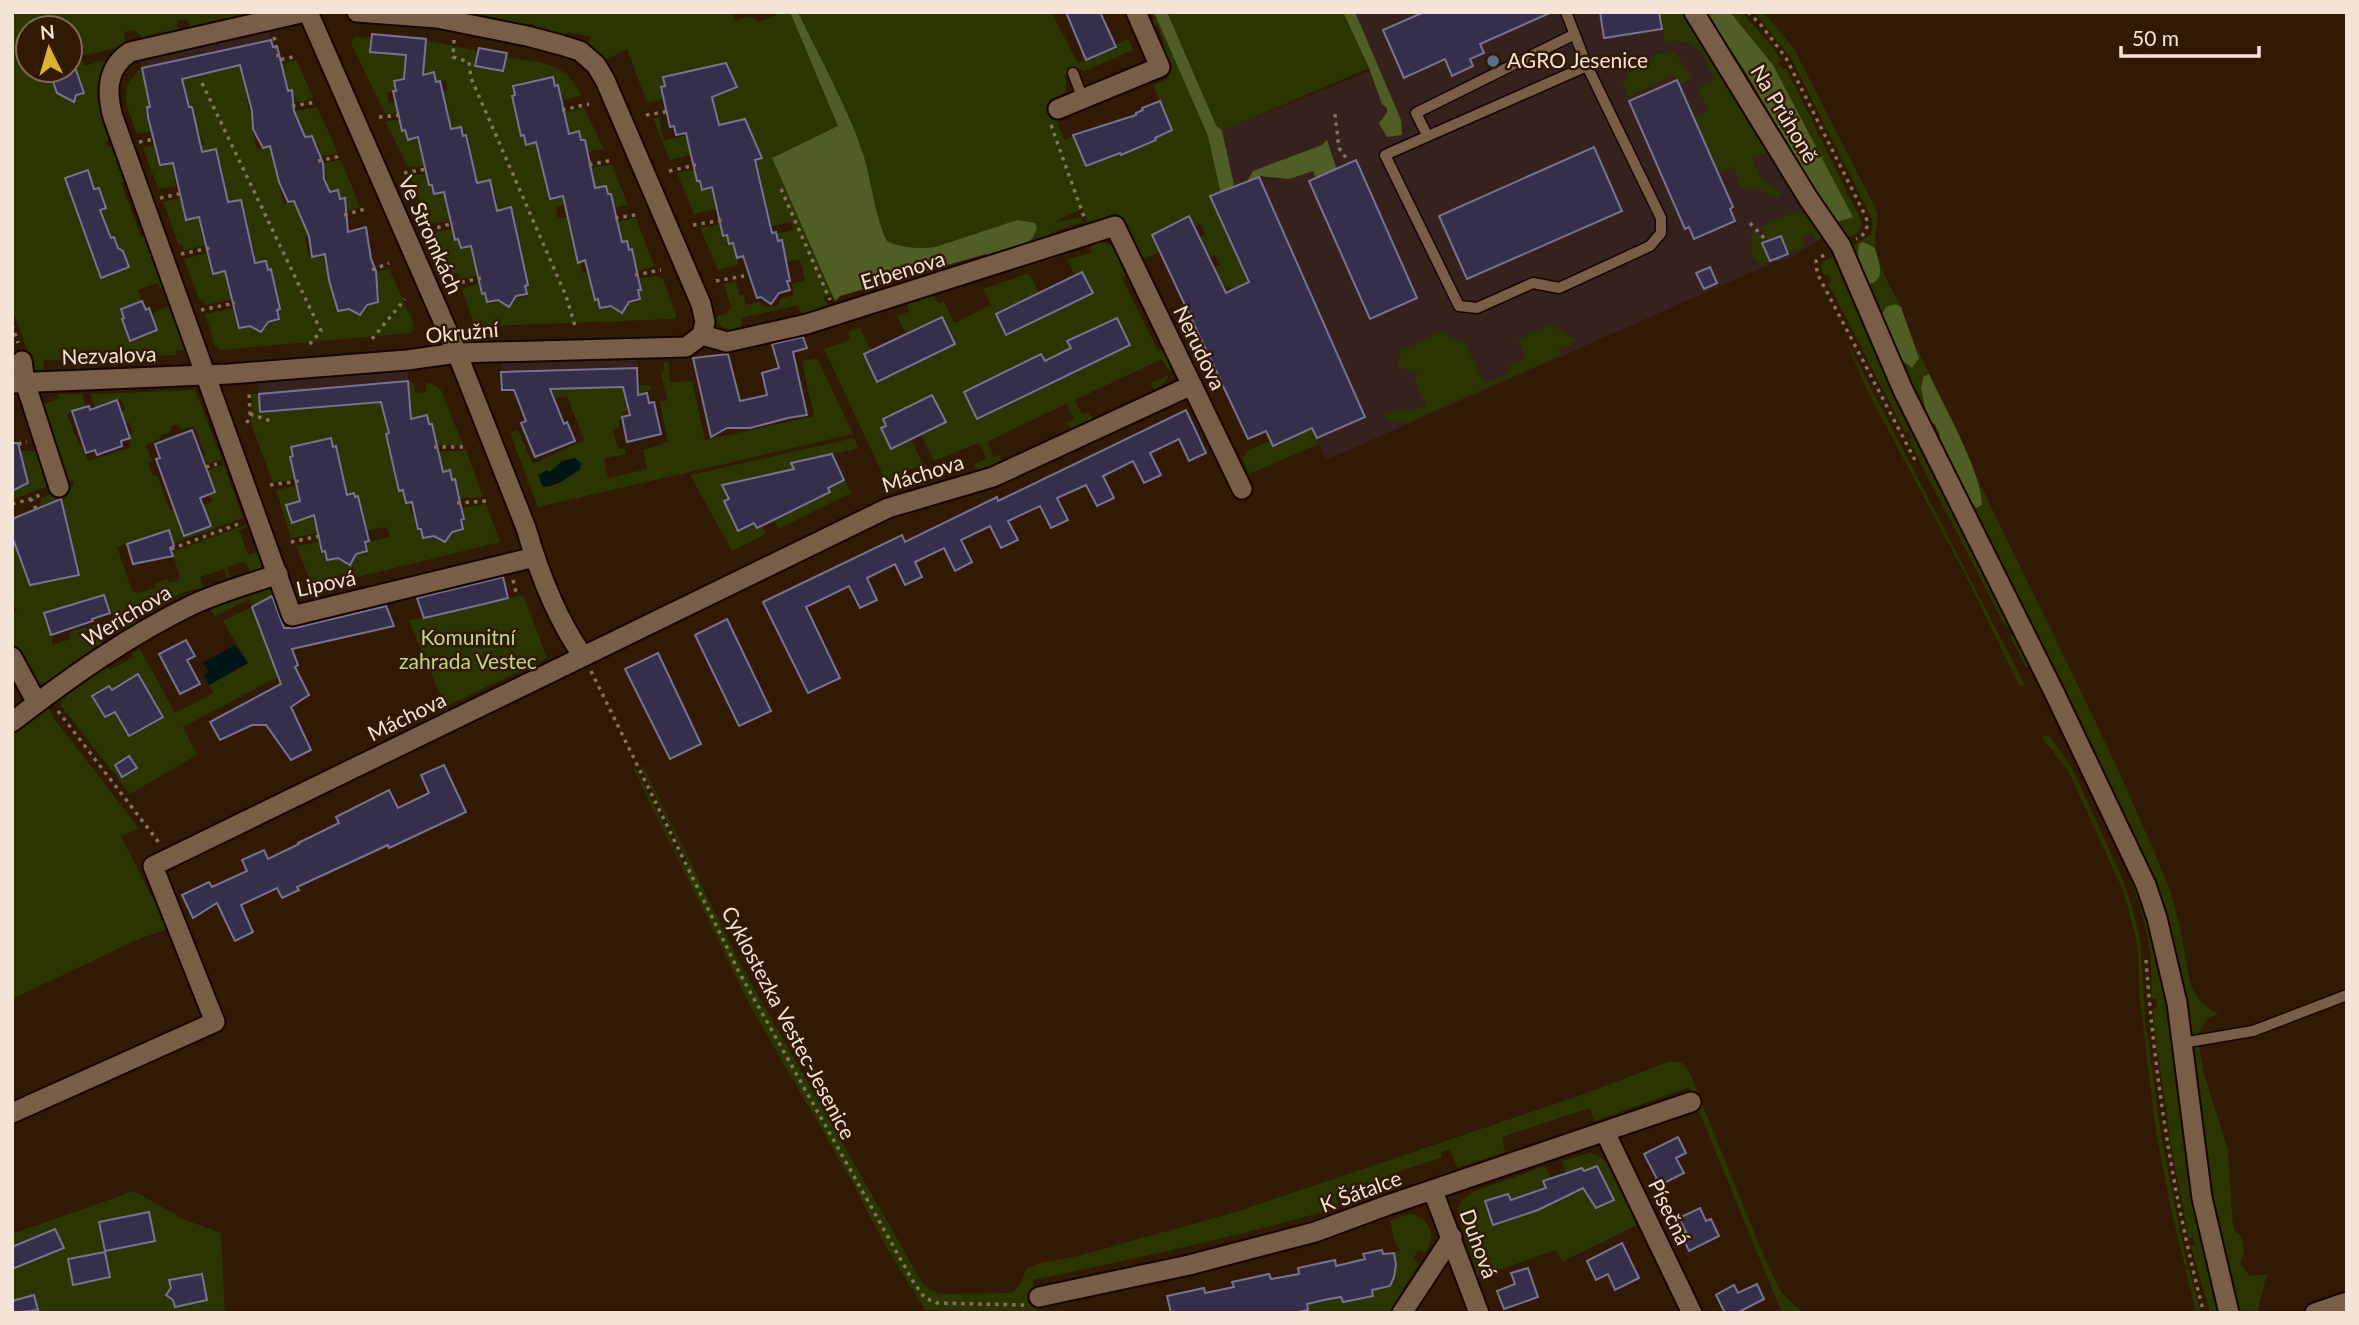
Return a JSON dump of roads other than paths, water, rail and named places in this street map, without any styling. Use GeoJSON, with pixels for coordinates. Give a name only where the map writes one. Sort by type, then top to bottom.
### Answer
{"type":"FeatureCollection","features":[{"type":"Feature","properties":{"kind":"street"},"geometry":{"type":"LineString","coordinates":[[207,374],[113,117],[109,100],[109,79],[118,62],[130,52],[306,12]]}},
{"type":"Feature","properties":{"kind":"street","name":"Ve Stromkách"},"geometry":{"type":"LineString","coordinates":[[306,12],[457,353],[566,632],[583,656]]}},
{"type":"Feature","properties":{"kind":"street"},"geometry":{"type":"LineString","coordinates":[[357,12],[437,18],[527,36],[580,51],[596,65],[605,80],[701,304],[705,323],[702,335]]}},
{"type":"Feature","properties":{"kind":"street"},"geometry":{"type":"LineString","coordinates":[[1058,115],[1083,99],[1160,68],[1136,12]]}},
{"type":"Feature","properties":{"kind":"street","name":"Na Průhoně"},"geometry":{"type":"LineString","coordinates":[[1694,12],[1839,244],[1853,271],[1902,390],[2055,694],[2141,874],[2160,930],[2177,1003],[2202,1198],[2229,1313]]}},
{"type":"Feature","properties":{"kind":"street","name":"Erbenova"},"geometry":{"type":"LineString","coordinates":[[702,335],[727,342],[764,335],[836,315],[1115,226]]}},
{"type":"Feature","properties":{"kind":"street","name":"Nerudova"},"geometry":{"type":"LineString","coordinates":[[1115,226],[1242,489]]}},
{"type":"Feature","properties":{"kind":"street","name":"Okružní"},"geometry":{"type":"LineString","coordinates":[[207,374],[407,360],[457,353],[686,347],[702,335]]}},
{"type":"Feature","properties":{"kind":"street"},"geometry":{"type":"LineString","coordinates":[[22,361],[19,382],[59,487]]}},
{"type":"Feature","properties":{"kind":"street","name":"Nezvalova"},"geometry":{"type":"LineString","coordinates":[[19,382],[207,374]]}},
{"type":"Feature","properties":{"kind":"street","name":"Lipová"},"geometry":{"type":"LineString","coordinates":[[207,374],[292,616],[535,557]]}},
{"type":"Feature","properties":{"kind":"street","name":"Máchova"},"geometry":{"type":"LineString","coordinates":[[12,1113],[215,1022],[153,866],[888,508],[993,477],[1192,385]]}},
{"type":"Feature","properties":{"kind":"street","name":"Werichova"},"geometry":{"type":"LineString","coordinates":[[12,722],[130,639],[194,604],[278,574]]}},
{"type":"Feature","properties":{"kind":"street"},"geometry":{"type":"LineString","coordinates":[[12,657],[42,699]]}},
{"type":"Feature","properties":{"kind":"street","name":"K Šátalce"},"geometry":{"type":"LineString","coordinates":[[1033,1301],[1251,1250],[1315,1232],[1691,1102]]}},
{"type":"Feature","properties":{"kind":"street","name":"Písečná"},"geometry":{"type":"LineString","coordinates":[[1605,1132],[1692,1313]]}},
{"type":"Feature","properties":{"kind":"street","name":"Duhová"},"geometry":{"type":"LineString","coordinates":[[1433,1191],[1479,1313]]}},
{"type":"Feature","properties":{"kind":"street"},"geometry":{"type":"LineString","coordinates":[[1402,1313],[1452,1237]]}},
{"type":"Feature","properties":{"kind":"street"},"geometry":{"type":"LineString","coordinates":[[2315,1313],[2347,1302]]}},
{"type":"Feature","properties":{"kind":"lane"},"geometry":{"type":"LineString","coordinates":[[1566,12],[1587,66],[1661,219],[1661,233],[1650,246],[1559,288],[1532,283],[1477,308],[1459,306],[1385,155],[1587,66]]}},
{"type":"Feature","properties":{"kind":"lane"},"geometry":{"type":"LineString","coordinates":[[1427,135],[1416,113],[1573,35]]}},
{"type":"Feature","properties":{"kind":"lane"},"geometry":{"type":"LineString","coordinates":[[1073,73],[1083,99]]}},
{"type":"Feature","properties":{"kind":"lane"},"geometry":{"type":"LineString","coordinates":[[2182,1043],[2253,1031],[2347,995]]}},
{"type":"Feature","properties":{"kind":"place","name":"AGRO Jesenice"},"geometry":{"type":"Point","coordinates":[1493,61]}},
{"type":"Feature","properties":{"kind":"park label","name":"Komunitní zahrada Vestec"},"geometry":{"type":"Point","coordinates":[468,650]}}]}
